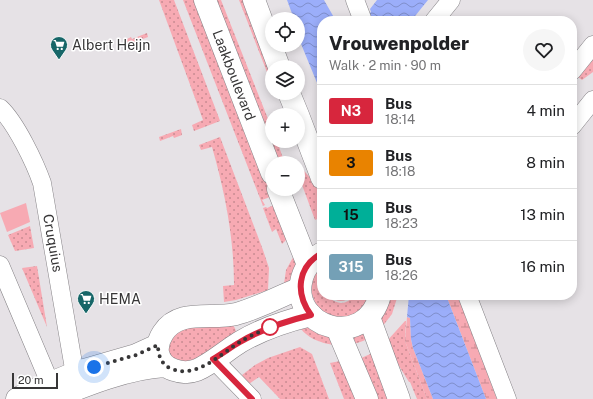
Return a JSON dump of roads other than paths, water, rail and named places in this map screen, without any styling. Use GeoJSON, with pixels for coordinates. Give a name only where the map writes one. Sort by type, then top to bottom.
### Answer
{"type":"FeatureCollection","features":[{"type":"Feature","properties":{"kind":"main road","name":"Laakboulevard"},"geometry":{"type":"LineString","coordinates":[[205,0],[265,156]]}},
{"type":"Feature","properties":{"kind":"main road"},"geometry":{"type":"LineString","coordinates":[[254,0],[277,60]]}},
{"type":"Feature","properties":{"kind":"main road"},"geometry":{"type":"LineString","coordinates":[[305,133],[317,165]]}},
{"type":"Feature","properties":{"kind":"main road"},"geometry":{"type":"LineString","coordinates":[[282,196],[315,259],[303,273],[300,288],[303,302],[315,320],[327,326],[348,328],[357,325],[369,317],[376,307],[378,300]]}},
{"type":"Feature","properties":{"kind":"main road"},"geometry":{"type":"LineString","coordinates":[[300,288],[234,314],[183,318],[173,322],[166,329],[158,345],[158,354],[166,366],[171,369],[181,372],[190,372],[199,369],[241,341],[268,328],[311,315]]}},
{"type":"Feature","properties":{"kind":"main road"},"geometry":{"type":"LineString","coordinates":[[234,314],[240,325],[241,341]]}},
{"type":"Feature","properties":{"kind":"main road"},"geometry":{"type":"LineString","coordinates":[[369,317],[399,399]]}},
{"type":"Feature","properties":{"kind":"main road"},"geometry":{"type":"LineString","coordinates":[[337,328],[367,399]]}},
{"type":"Feature","properties":{"kind":"main road"},"geometry":{"type":"LineString","coordinates":[[17,399],[53,393],[158,345]]}},
{"type":"Feature","properties":{"kind":"main road"},"geometry":{"type":"LineString","coordinates":[[79,380],[110,378],[150,367],[166,366]]}},
{"type":"Feature","properties":{"kind":"street"},"geometry":{"type":"LineString","coordinates":[[355,0],[361,16]]}},
{"type":"Feature","properties":{"kind":"street"},"geometry":{"type":"LineString","coordinates":[[438,16],[451,0]]}},
{"type":"Feature","properties":{"kind":"street"},"geometry":{"type":"LineString","coordinates":[[577,65],[593,46]]}},
{"type":"Feature","properties":{"kind":"street"},"geometry":{"type":"LineString","coordinates":[[577,120],[593,100]]}},
{"type":"Feature","properties":{"kind":"street","name":"Cruquius"},"geometry":{"type":"LineString","coordinates":[[0,108],[11,120],[38,170],[42,184],[73,363],[79,380]]}},
{"type":"Feature","properties":{"kind":"street"},"geometry":{"type":"LineString","coordinates":[[0,265],[53,393]]}},
{"type":"Feature","properties":{"kind":"street"},"geometry":{"type":"LineString","coordinates":[[469,300],[507,399]]}},
{"type":"Feature","properties":{"kind":"street"},"geometry":{"type":"LineString","coordinates":[[213,359],[252,399]]}},
{"type":"Feature","properties":{"kind":"water"},"geometry":{"type":"Polygon","coordinates":[[[287,0],[324,0],[333,16],[317,16],[317,83],[304,52],[305,12],[291,12],[287,0]]]}},
{"type":"Feature","properties":{"kind":"water"},"geometry":{"type":"Polygon","coordinates":[[[377,0],[428,0],[415,16],[366,16],[371,12],[370,9],[377,0]]]}},
{"type":"Feature","properties":{"kind":"water"},"geometry":{"type":"Polygon","coordinates":[[[409,300],[448,300],[486,399],[433,399],[413,348],[410,318],[407,317],[409,300]]]}},
{"type":"Feature","properties":{"kind":"place","name":"Albert Heijn"},"geometry":{"type":"Point","coordinates":[59,60]}},
{"type":"Feature","properties":{"kind":"place","name":"HEMA"},"geometry":{"type":"Point","coordinates":[86,314]}}]}
